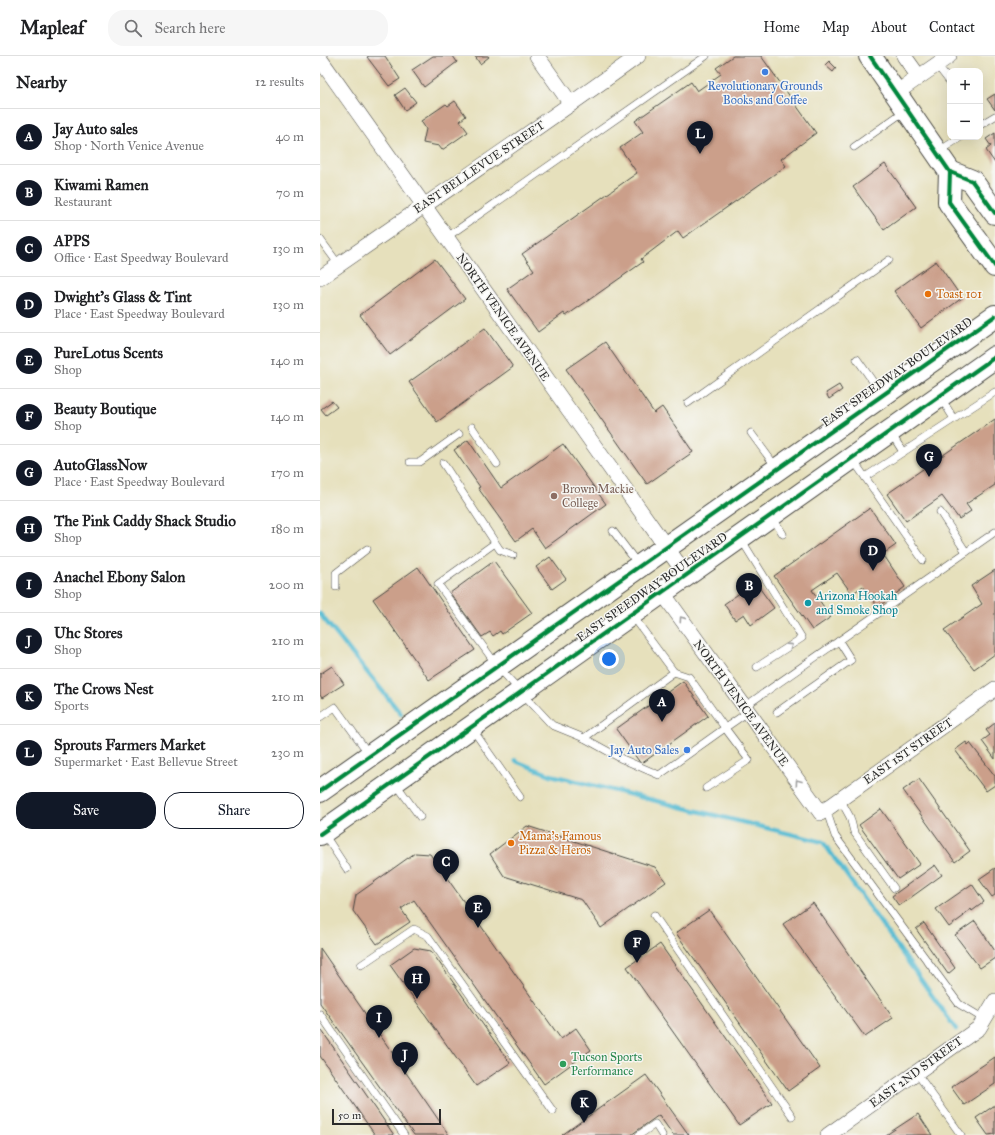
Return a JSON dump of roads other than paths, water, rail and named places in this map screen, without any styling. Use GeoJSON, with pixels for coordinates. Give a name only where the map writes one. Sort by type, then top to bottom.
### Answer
{"type":"FeatureCollection","features":[{"type":"Feature","properties":{"kind":"main road"},"geometry":{"type":"LineString","coordinates":[[870,56],[950,172],[972,181],[995,214]]}},
{"type":"Feature","properties":{"kind":"main road"},"geometry":{"type":"LineString","coordinates":[[950,172],[949,202],[995,266]]}},
{"type":"Feature","properties":{"kind":"main road","name":"EAST SPEEDWAY BOULEVARD"},"geometry":{"type":"LineString","coordinates":[[320,791],[640,567],[667,546],[882,394],[995,316]]}},
{"type":"Feature","properties":{"kind":"main road","name":"EAST SPEEDWAY BOULEVARD"},"geometry":{"type":"LineString","coordinates":[[321,832],[472,728],[770,515],[994,359]]}},
{"type":"Feature","properties":{"kind":"street"},"geometry":{"type":"LineString","coordinates":[[537,56],[571,104]]}},
{"type":"Feature","properties":{"kind":"street","name":"EAST BELLEVUE STREET"},"geometry":{"type":"LineString","coordinates":[[320,278],[638,56]]}},
{"type":"Feature","properties":{"kind":"street"},"geometry":{"type":"LineString","coordinates":[[904,56],[919,77]]}},
{"type":"Feature","properties":{"kind":"street","name":"NORTH VENICE AVENUE"},"geometry":{"type":"LineString","coordinates":[[320,59],[667,546],[686,575]]}},
{"type":"Feature","properties":{"kind":"street"},"geometry":{"type":"LineString","coordinates":[[902,101],[919,77],[942,60]]}},
{"type":"Feature","properties":{"kind":"street","name":"NORTH VENICE AVENUE"},"geometry":{"type":"LineString","coordinates":[[662,592],[746,710],[824,811]]}},
{"type":"Feature","properties":{"kind":"street","name":"EAST 1ST STREET"},"geometry":{"type":"LineString","coordinates":[[824,811],[995,689]]}},
{"type":"Feature","properties":{"kind":"street","name":"EAST 2ND STREET"},"geometry":{"type":"LineString","coordinates":[[828,1135],[979,1028],[995,1001]]}},
{"type":"Feature","properties":{"kind":"lane"},"geometry":{"type":"LineString","coordinates":[[447,237],[706,56]]}},
{"type":"Feature","properties":{"kind":"lane"},"geometry":{"type":"LineString","coordinates":[[942,60],[947,74]]}},
{"type":"Feature","properties":{"kind":"lane"},"geometry":{"type":"LineString","coordinates":[[854,147],[902,101]]}},
{"type":"Feature","properties":{"kind":"lane"},"geometry":{"type":"LineString","coordinates":[[983,123],[995,116]]}},
{"type":"Feature","properties":{"kind":"lane"},"geometry":{"type":"LineString","coordinates":[[936,152],[956,140]]}},
{"type":"Feature","properties":{"kind":"lane"},"geometry":{"type":"LineString","coordinates":[[320,239],[339,265]]}},
{"type":"Feature","properties":{"kind":"lane"},"geometry":{"type":"LineString","coordinates":[[688,404],[889,260]]}},
{"type":"Feature","properties":{"kind":"lane"},"geometry":{"type":"LineString","coordinates":[[856,359],[882,394]]}},
{"type":"Feature","properties":{"kind":"lane"},"geometry":{"type":"LineString","coordinates":[[865,477],[995,392]]}},
{"type":"Feature","properties":{"kind":"lane"},"geometry":{"type":"LineString","coordinates":[[940,396],[954,419]]}},
{"type":"Feature","properties":{"kind":"lane"},"geometry":{"type":"LineString","coordinates":[[472,427],[497,464]]}},
{"type":"Feature","properties":{"kind":"lane"},"geometry":{"type":"LineString","coordinates":[[890,431],[903,452]]}},
{"type":"Feature","properties":{"kind":"lane"},"geometry":{"type":"LineString","coordinates":[[751,433],[777,468]]}},
{"type":"Feature","properties":{"kind":"lane"},"geometry":{"type":"LineString","coordinates":[[410,462],[420,462],[459,434]]}},
{"type":"Feature","properties":{"kind":"lane"},"geometry":{"type":"LineString","coordinates":[[851,458],[923,560]]}},
{"type":"Feature","properties":{"kind":"lane"},"geometry":{"type":"LineString","coordinates":[[443,463],[500,550],[513,555]]}},
{"type":"Feature","properties":{"kind":"lane"},"geometry":{"type":"LineString","coordinates":[[940,512],[966,552]]}},
{"type":"Feature","properties":{"kind":"lane"},"geometry":{"type":"LineString","coordinates":[[770,515],[783,534]]}},
{"type":"Feature","properties":{"kind":"lane"},"geometry":{"type":"LineString","coordinates":[[613,531],[640,567]]}},
{"type":"Feature","properties":{"kind":"lane"},"geometry":{"type":"LineString","coordinates":[[495,543],[438,584],[498,667],[552,725],[584,738],[620,758],[660,775],[725,728],[746,710],[839,641],[995,532]]}},
{"type":"Feature","properties":{"kind":"lane"},"geometry":{"type":"LineString","coordinates":[[740,537],[802,638],[757,667]]}},
{"type":"Feature","properties":{"kind":"lane"},"geometry":{"type":"LineString","coordinates":[[336,587],[336,573],[367,549]]}},
{"type":"Feature","properties":{"kind":"lane"},"geometry":{"type":"LineString","coordinates":[[632,614],[674,672],[689,677],[749,760],[706,788]]}},
{"type":"Feature","properties":{"kind":"lane"},"geometry":{"type":"LineString","coordinates":[[777,712],[851,660],[839,641]]}},
{"type":"Feature","properties":{"kind":"lane"},"geometry":{"type":"LineString","coordinates":[[584,738],[674,672]]}},
{"type":"Feature","properties":{"kind":"lane"},"geometry":{"type":"LineString","coordinates":[[320,717],[335,707],[370,756]]}},
{"type":"Feature","properties":{"kind":"lane"},"geometry":{"type":"LineString","coordinates":[[472,728],[520,797]]}},
{"type":"Feature","properties":{"kind":"lane"},"geometry":{"type":"LineString","coordinates":[[394,782],[420,817]]}},
{"type":"Feature","properties":{"kind":"lane"},"geometry":{"type":"LineString","coordinates":[[840,799],[850,817],[854,832],[894,888]]}},
{"type":"Feature","properties":{"kind":"lane"},"geometry":{"type":"LineString","coordinates":[[824,811],[835,836],[959,1004],[984,1019]]}},
{"type":"Feature","properties":{"kind":"lane"},"geometry":{"type":"LineString","coordinates":[[321,832],[347,869]]}},
{"type":"Feature","properties":{"kind":"lane"},"geometry":{"type":"LineString","coordinates":[[654,915],[792,1116]]}},
{"type":"Feature","properties":{"kind":"lane"},"geometry":{"type":"LineString","coordinates":[[361,965],[414,929],[428,936],[553,1111]]}},
{"type":"Feature","properties":{"kind":"lane"},"geometry":{"type":"LineString","coordinates":[[320,1014],[404,1135]]}},
{"type":"Feature","properties":{"kind":"lane"},"geometry":{"type":"LineString","coordinates":[[916,1072],[961,1135]]}},
{"type":"Feature","properties":{"kind":"lane"},"geometry":{"type":"LineString","coordinates":[[639,1135],[654,1124],[662,1135]]}},
{"type":"Feature","properties":{"kind":"waterway"},"geometry":{"type":"LineString","coordinates":[[320,614],[401,714]]}},
{"type":"Feature","properties":{"kind":"waterway"},"geometry":{"type":"LineString","coordinates":[[515,760],[551,775],[823,842],[956,1029]]}},
{"type":"Feature","properties":{"kind":"place","name":"Revolutionary Grounds Books and Coffee"},"geometry":{"type":"Point","coordinates":[765,72]}},
{"type":"Feature","properties":{"kind":"place","name":"Sprouts Farmers Market"},"geometry":{"type":"Point","coordinates":[700,154]}},
{"type":"Feature","properties":{"kind":"place","name":"Toast 101"},"geometry":{"type":"Point","coordinates":[928,294]}},
{"type":"Feature","properties":{"kind":"place","name":"AutoGlassNow"},"geometry":{"type":"Point","coordinates":[929,477]}},
{"type":"Feature","properties":{"kind":"place","name":"Brown Mackie College"},"geometry":{"type":"Point","coordinates":[554,496]}},
{"type":"Feature","properties":{"kind":"place","name":"Dwight's Glass & Tint"},"geometry":{"type":"Point","coordinates":[873,571]}},
{"type":"Feature","properties":{"kind":"place","name":"Arizona Hookah and Smoke Shop"},"geometry":{"type":"Point","coordinates":[808,603]}},
{"type":"Feature","properties":{"kind":"place","name":"Kiwami Ramen"},"geometry":{"type":"Point","coordinates":[749,606]}},
{"type":"Feature","properties":{"kind":"place","name":"Jay Auto sales"},"geometry":{"type":"Point","coordinates":[662,722]}},
{"type":"Feature","properties":{"kind":"place","name":"Jay Auto Sales"},"geometry":{"type":"Point","coordinates":[687,750]}},
{"type":"Feature","properties":{"kind":"place","name":"Mama's Famous Pizza & Heros"},"geometry":{"type":"Point","coordinates":[511,843]}},
{"type":"Feature","properties":{"kind":"place","name":"APPS"},"geometry":{"type":"Point","coordinates":[446,882]}},
{"type":"Feature","properties":{"kind":"place","name":"PureLotus Scents"},"geometry":{"type":"Point","coordinates":[478,928]}},
{"type":"Feature","properties":{"kind":"place","name":"Beauty Boutique"},"geometry":{"type":"Point","coordinates":[637,963]}},
{"type":"Feature","properties":{"kind":"place","name":"The Pink Caddy Shack Studio"},"geometry":{"type":"Point","coordinates":[417,999]}},
{"type":"Feature","properties":{"kind":"place","name":"Anachel Ebony Salon"},"geometry":{"type":"Point","coordinates":[379,1038]}},
{"type":"Feature","properties":{"kind":"place","name":"Tucson Sports Performance"},"geometry":{"type":"Point","coordinates":[563,1064]}},
{"type":"Feature","properties":{"kind":"place","name":"Uhc Stores"},"geometry":{"type":"Point","coordinates":[405,1075]}},
{"type":"Feature","properties":{"kind":"place","name":"The Crows Nest"},"geometry":{"type":"Point","coordinates":[584,1123]}}]}
